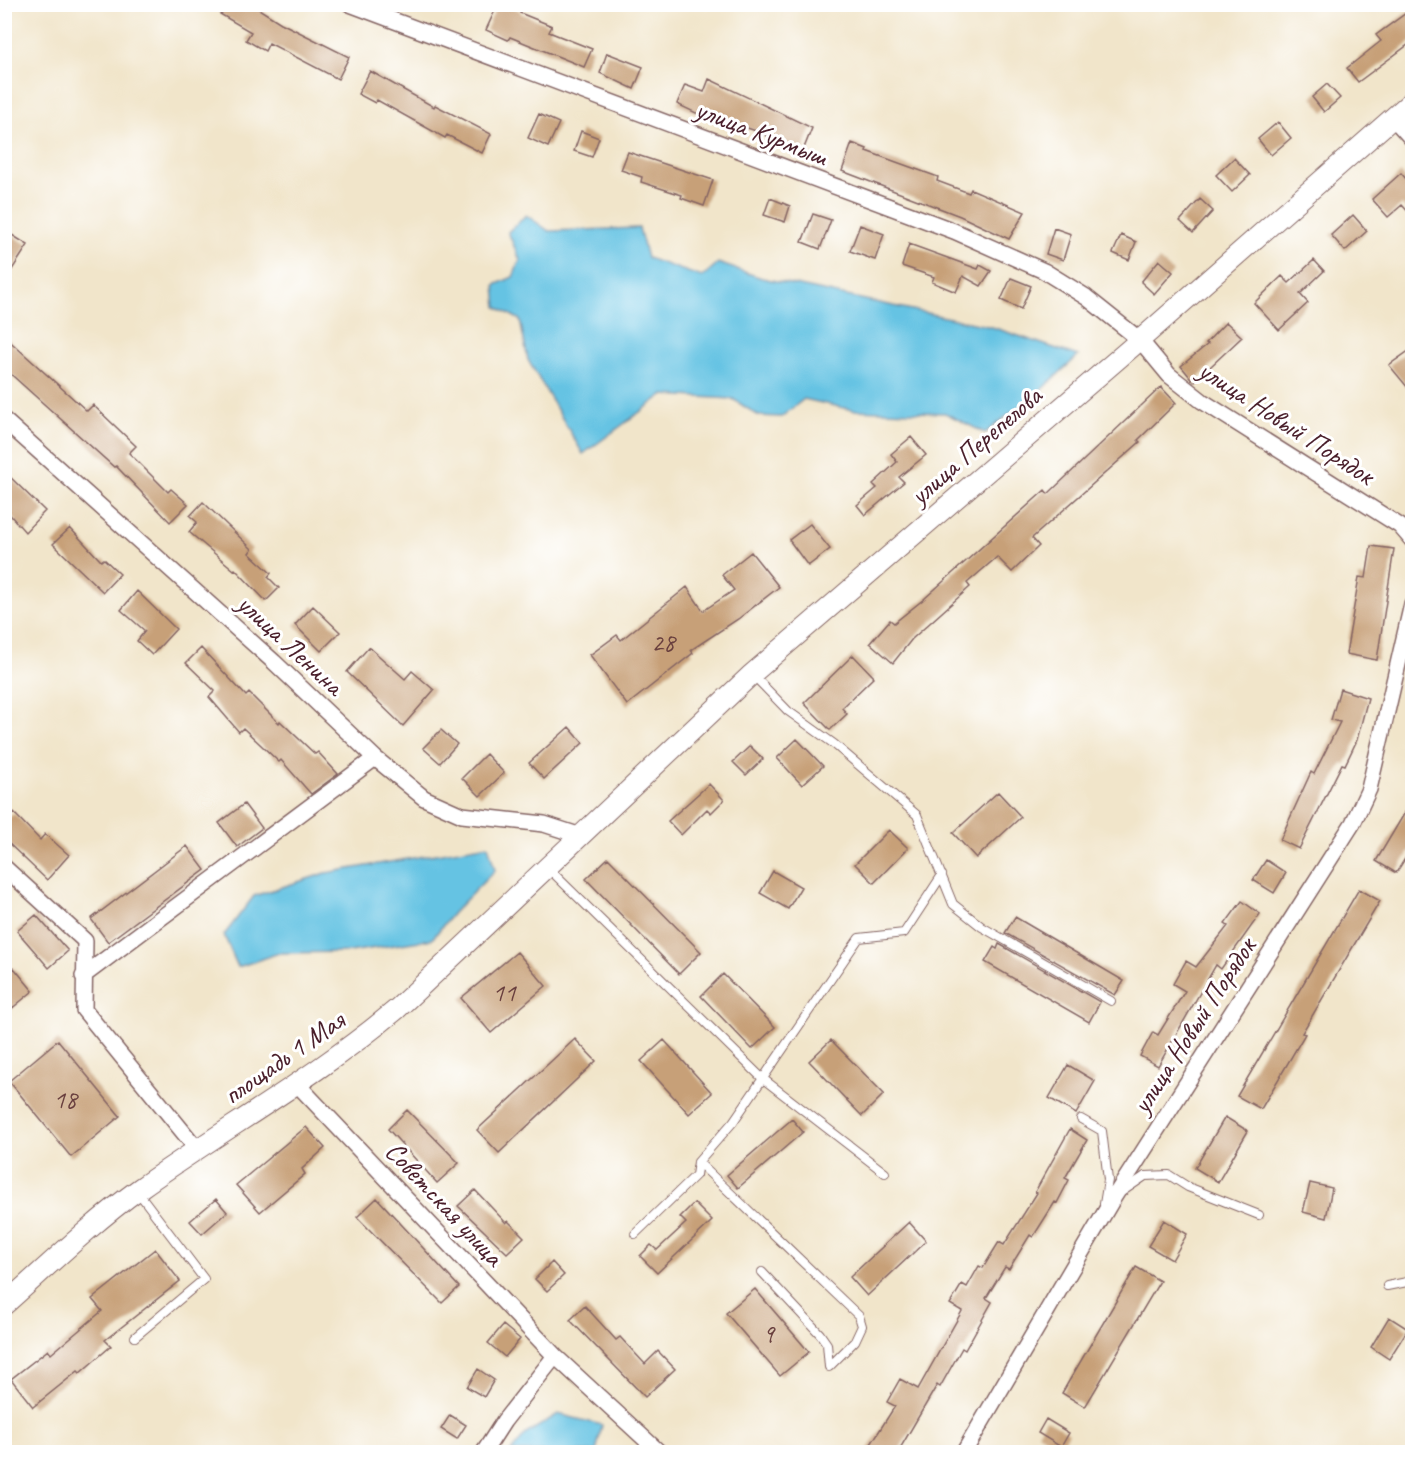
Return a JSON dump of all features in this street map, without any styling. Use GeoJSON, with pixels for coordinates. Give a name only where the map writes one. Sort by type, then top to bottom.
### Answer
{"type":"FeatureCollection","features":[{"type":"Feature","properties":{"kind":"street","name":"улица Курмыш"},"geometry":{"type":"LineString","coordinates":[[350,4],[954,231],[1044,271],[1086,297],[1140,340]]}},
{"type":"Feature","properties":{"kind":"street","name":"улица Перепелова"},"geometry":{"type":"LineString","coordinates":[[578,835],[752,674],[1413,101]]}},
{"type":"Feature","properties":{"kind":"street"},"geometry":{"type":"LineString","coordinates":[[1393,118],[1413,140]]}},
{"type":"Feature","properties":{"kind":"street","name":"улица Новый Порядок"},"geometry":{"type":"LineString","coordinates":[[1140,340],[1169,375],[1202,401],[1400,526],[1413,540]]}},
{"type":"Feature","properties":{"kind":"street","name":"улица Ленина"},"geometry":{"type":"LineString","coordinates":[[4,420],[256,646],[375,758],[424,798],[462,815],[544,824],[578,835]]}},
{"type":"Feature","properties":{"kind":"street","name":"улица Новый Порядок"},"geometry":{"type":"LineString","coordinates":[[964,1452],[1114,1197],[1353,823],[1369,789],[1413,604]]}},
{"type":"Feature","properties":{"kind":"street"},"geometry":{"type":"LineString","coordinates":[[83,976],[375,758]]}},
{"type":"Feature","properties":{"kind":"street","name":"площадь 1 Мая"},"geometry":{"type":"LineString","coordinates":[[4,1305],[137,1191],[356,1043],[397,1009],[578,835]]}},
{"type":"Feature","properties":{"kind":"street"},"geometry":{"type":"LineString","coordinates":[[4,867],[85,941],[84,1010],[197,1149]]}},
{"type":"Feature","properties":{"kind":"street","name":"Советская улица"},"geometry":{"type":"LineString","coordinates":[[298,1084],[555,1356],[659,1452]]}},
{"type":"Feature","properties":{"kind":"street"},"geometry":{"type":"LineString","coordinates":[[484,1452],[504,1421],[555,1356]]}},
{"type":"Feature","properties":{"kind":"lane"},"geometry":{"type":"LineString","coordinates":[[752,674],[788,711],[834,744],[917,815],[953,904],[982,927],[1111,1001]]}},
{"type":"Feature","properties":{"kind":"lane"},"geometry":{"type":"LineString","coordinates":[[546,866],[762,1078],[885,1173]]}},
{"type":"Feature","properties":{"kind":"lane"},"geometry":{"type":"LineString","coordinates":[[635,1234],[696,1175],[698,1162],[733,1122],[859,938],[904,933],[942,875]]}},
{"type":"Feature","properties":{"kind":"lane"},"geometry":{"type":"LineString","coordinates":[[1081,1119],[1102,1131],[1108,1180],[1105,1203],[1091,1236]]}},
{"type":"Feature","properties":{"kind":"lane"},"geometry":{"type":"LineString","coordinates":[[698,1162],[859,1316],[862,1326],[855,1341],[829,1367],[827,1344],[820,1334],[762,1272]]}},
{"type":"Feature","properties":{"kind":"lane"},"geometry":{"type":"LineString","coordinates":[[1114,1197],[1145,1176],[1169,1175],[1188,1187],[1259,1215]]}},
{"type":"Feature","properties":{"kind":"lane"},"geometry":{"type":"LineString","coordinates":[[135,1337],[204,1280],[137,1191]]}},
{"type":"Feature","properties":{"kind":"lane"},"geometry":{"type":"LineString","coordinates":[[1387,1286],[1413,1281]]}},
{"type":"Feature","properties":{"kind":"water"},"geometry":{"type":"Polygon","coordinates":[[[526,215],[549,231],[639,228],[647,258],[702,277],[718,263],[762,278],[992,327],[1078,356],[1043,388],[985,433],[945,413],[853,410],[804,399],[781,417],[759,416],[733,399],[663,395],[583,454],[528,360],[520,320],[497,307],[495,285],[513,277],[520,260],[508,232],[526,215]]]}},
{"type":"Feature","properties":{"kind":"water"},"geometry":{"type":"Polygon","coordinates":[[[488,845],[495,870],[453,913],[432,939],[350,952],[279,953],[238,967],[224,935],[254,896],[326,873],[488,845]]]}},
{"type":"Feature","properties":{"kind":"water"},"geometry":{"type":"Polygon","coordinates":[[[558,1414],[602,1425],[596,1452],[511,1452],[526,1434],[558,1414]]]}},
{"type":"Feature","properties":{"kind":"building"},"geometry":{"type":"Polygon","coordinates":[[[226,4],[251,4],[281,23],[349,57],[338,79],[269,43],[265,51],[246,40],[251,32],[220,14],[226,4]]]}},
{"type":"Feature","properties":{"kind":"building"},"geometry":{"type":"Polygon","coordinates":[[[498,4],[506,4],[521,11],[520,13],[552,26],[549,32],[592,49],[584,67],[510,37],[508,40],[486,30],[498,4]]]}},
{"type":"Feature","properties":{"kind":"building"},"geometry":{"type":"Polygon","coordinates":[[[1413,8],[1413,41],[1358,82],[1347,68],[1381,41],[1376,35],[1413,8]]]}},
{"type":"Feature","properties":{"kind":"building"},"geometry":{"type":"Polygon","coordinates":[[[607,53],[643,67],[634,89],[600,73],[607,53]]]}},
{"type":"Feature","properties":{"kind":"building"},"geometry":{"type":"Polygon","coordinates":[[[370,71],[434,107],[435,105],[491,134],[482,153],[447,135],[445,138],[377,100],[375,103],[358,94],[370,71]]]}},
{"type":"Feature","properties":{"kind":"building"},"geometry":{"type":"Polygon","coordinates":[[[709,79],[812,128],[802,153],[759,132],[718,118],[717,123],[677,104],[685,85],[704,92],[709,79]]]}},
{"type":"Feature","properties":{"kind":"building"},"geometry":{"type":"Polygon","coordinates":[[[1327,84],[1340,98],[1324,112],[1312,97],[1327,84]]]}},
{"type":"Feature","properties":{"kind":"building"},"geometry":{"type":"Polygon","coordinates":[[[539,114],[559,123],[548,147],[528,138],[539,114]]]}},
{"type":"Feature","properties":{"kind":"building"},"geometry":{"type":"Polygon","coordinates":[[[1278,122],[1291,138],[1271,155],[1258,139],[1278,122]]]}},
{"type":"Feature","properties":{"kind":"building"},"geometry":{"type":"Polygon","coordinates":[[[581,131],[599,138],[592,157],[574,151],[581,131]]]}},
{"type":"Feature","properties":{"kind":"building"},"geometry":{"type":"Polygon","coordinates":[[[852,143],[867,149],[866,151],[938,177],[937,181],[969,193],[971,189],[1025,212],[1009,239],[960,216],[842,171],[852,143]]]}},
{"type":"Feature","properties":{"kind":"building"},"geometry":{"type":"Polygon","coordinates":[[[628,152],[713,180],[704,206],[681,198],[682,195],[641,182],[642,177],[621,170],[628,152]]]}},
{"type":"Feature","properties":{"kind":"building"},"geometry":{"type":"Polygon","coordinates":[[[1234,158],[1250,175],[1232,192],[1216,175],[1234,158]]]}},
{"type":"Feature","properties":{"kind":"building"},"geometry":{"type":"Polygon","coordinates":[[[1401,173],[1413,187],[1413,217],[1402,205],[1388,217],[1372,199],[1401,173]]]}},
{"type":"Feature","properties":{"kind":"building"},"geometry":{"type":"Polygon","coordinates":[[[770,198],[790,206],[785,222],[764,215],[770,198]]]}},
{"type":"Feature","properties":{"kind":"building"},"geometry":{"type":"Polygon","coordinates":[[[1200,199],[1213,211],[1193,233],[1180,221],[1200,199]]]}},
{"type":"Feature","properties":{"kind":"building"},"geometry":{"type":"Polygon","coordinates":[[[813,214],[831,220],[820,249],[802,242],[813,214]]]}},
{"type":"Feature","properties":{"kind":"building"},"geometry":{"type":"Polygon","coordinates":[[[1353,215],[1367,231],[1345,251],[1331,235],[1353,215]]]}},
{"type":"Feature","properties":{"kind":"building"},"geometry":{"type":"Polygon","coordinates":[[[860,225],[884,234],[875,260],[850,251],[860,225]]]}},
{"type":"Feature","properties":{"kind":"building"},"geometry":{"type":"Polygon","coordinates":[[[1054,228],[1071,234],[1063,260],[1046,254],[1054,228]]]}},
{"type":"Feature","properties":{"kind":"building"},"geometry":{"type":"Polygon","coordinates":[[[4,230],[28,245],[4,282],[4,230]]]}},
{"type":"Feature","properties":{"kind":"building"},"geometry":{"type":"Polygon","coordinates":[[[1121,235],[1136,242],[1129,260],[1113,253],[1121,235]]]}},
{"type":"Feature","properties":{"kind":"building"},"geometry":{"type":"Polygon","coordinates":[[[909,244],[978,269],[980,265],[991,271],[981,286],[963,276],[956,292],[932,282],[934,277],[902,266],[909,244]]]}},
{"type":"Feature","properties":{"kind":"building"},"geometry":{"type":"Polygon","coordinates":[[[1159,260],[1173,272],[1154,294],[1141,282],[1159,260]]]}},
{"type":"Feature","properties":{"kind":"building"},"geometry":{"type":"Polygon","coordinates":[[[1314,260],[1324,271],[1300,294],[1308,303],[1279,330],[1254,303],[1282,276],[1289,283],[1314,260]]]}},
{"type":"Feature","properties":{"kind":"building"},"geometry":{"type":"Polygon","coordinates":[[[1011,278],[1031,286],[1021,309],[1001,300],[1011,278]]]}},
{"type":"Feature","properties":{"kind":"building"},"geometry":{"type":"Polygon","coordinates":[[[1226,322],[1242,337],[1194,382],[1181,366],[1208,344],[1206,343],[1226,322]]]}},
{"type":"Feature","properties":{"kind":"building"},"geometry":{"type":"Polygon","coordinates":[[[4,336],[87,411],[93,405],[136,446],[129,453],[168,492],[171,489],[188,504],[170,522],[116,466],[114,467],[4,368],[4,336]]]}},
{"type":"Feature","properties":{"kind":"building"},"geometry":{"type":"Polygon","coordinates":[[[1413,348],[1413,394],[1389,365],[1413,348]]]}},
{"type":"Feature","properties":{"kind":"building"},"geometry":{"type":"Polygon","coordinates":[[[1161,387],[1176,403],[1138,440],[1140,442],[1032,538],[1039,546],[1012,572],[997,557],[967,583],[970,587],[912,639],[893,663],[870,643],[890,620],[894,623],[924,599],[1045,490],[1048,494],[1161,387]]]}},
{"type":"Feature","properties":{"kind":"building"},"geometry":{"type":"Polygon","coordinates":[[[911,437],[926,455],[899,477],[904,482],[865,515],[857,505],[877,488],[873,484],[897,462],[891,454],[911,437]]]}},
{"type":"Feature","properties":{"kind":"building"},"geometry":{"type":"Polygon","coordinates":[[[4,471],[45,511],[25,532],[4,508],[4,471]]]}},
{"type":"Feature","properties":{"kind":"building"},"geometry":{"type":"Polygon","coordinates":[[[203,502],[252,549],[249,553],[271,573],[268,577],[279,588],[266,601],[235,569],[189,532],[197,522],[190,516],[203,502]]]}},
{"type":"Feature","properties":{"kind":"building"},"geometry":{"type":"Polygon","coordinates":[[[810,524],[830,549],[808,566],[789,540],[810,524]]]}},
{"type":"Feature","properties":{"kind":"building"},"geometry":{"type":"Polygon","coordinates":[[[70,528],[101,561],[104,559],[120,574],[103,592],[53,544],[70,528]]]}},
{"type":"Feature","properties":{"kind":"building"},"geometry":{"type":"Polygon","coordinates":[[[1371,546],[1394,549],[1377,660],[1346,654],[1359,577],[1366,578],[1371,546]]]}},
{"type":"Feature","properties":{"kind":"building"},"geometry":{"type":"Polygon","coordinates":[[[751,552],[779,587],[738,619],[691,650],[693,653],[627,705],[590,655],[617,635],[621,640],[687,587],[703,611],[734,590],[722,575],[751,552]]]}},
{"type":"Feature","properties":{"kind":"building"},"geometry":{"type":"Polygon","coordinates":[[[137,591],[176,629],[152,655],[137,641],[145,631],[121,610],[137,591]]]}},
{"type":"Feature","properties":{"kind":"building"},"geometry":{"type":"Polygon","coordinates":[[[313,606],[340,632],[321,651],[295,625],[313,606]]]}},
{"type":"Feature","properties":{"kind":"building"},"geometry":{"type":"Polygon","coordinates":[[[369,647],[405,679],[412,671],[434,690],[403,726],[347,672],[369,647]]]}},
{"type":"Feature","properties":{"kind":"building"},"geometry":{"type":"Polygon","coordinates":[[[201,648],[246,696],[249,693],[315,754],[318,752],[338,774],[311,794],[281,760],[279,762],[243,728],[239,732],[209,697],[215,691],[186,663],[201,648]]]}},
{"type":"Feature","properties":{"kind":"building"},"geometry":{"type":"Polygon","coordinates":[[[853,655],[874,677],[842,708],[847,714],[830,730],[804,703],[853,655]]]}},
{"type":"Feature","properties":{"kind":"building"},"geometry":{"type":"Polygon","coordinates":[[[1340,689],[1368,698],[1357,740],[1345,765],[1342,764],[1299,849],[1280,840],[1311,772],[1314,774],[1340,722],[1331,720],[1340,689]]]}},
{"type":"Feature","properties":{"kind":"building"},"geometry":{"type":"Polygon","coordinates":[[[569,727],[583,743],[544,779],[529,763],[569,727]]]}},
{"type":"Feature","properties":{"kind":"building"},"geometry":{"type":"Polygon","coordinates":[[[441,730],[457,744],[440,763],[423,748],[441,730]]]}},
{"type":"Feature","properties":{"kind":"building"},"geometry":{"type":"Polygon","coordinates":[[[797,739],[823,766],[802,785],[777,758],[797,739]]]}},
{"type":"Feature","properties":{"kind":"building"},"geometry":{"type":"Polygon","coordinates":[[[750,746],[763,759],[746,775],[733,762],[750,746]]]}},
{"type":"Feature","properties":{"kind":"building"},"geometry":{"type":"Polygon","coordinates":[[[486,754],[504,773],[480,796],[462,778],[486,754]]]}},
{"type":"Feature","properties":{"kind":"building"},"geometry":{"type":"Polygon","coordinates":[[[709,784],[724,800],[711,813],[707,809],[681,835],[668,821],[709,784]]]}},
{"type":"Feature","properties":{"kind":"building"},"geometry":{"type":"Polygon","coordinates":[[[998,792],[1021,817],[976,858],[953,833],[998,792]]]}},
{"type":"Feature","properties":{"kind":"building"},"geometry":{"type":"Polygon","coordinates":[[[1413,799],[1413,846],[1396,873],[1376,861],[1413,799]]]}},
{"type":"Feature","properties":{"kind":"building"},"geometry":{"type":"Polygon","coordinates":[[[244,804],[262,828],[237,847],[219,823],[244,804]]]}},
{"type":"Feature","properties":{"kind":"building"},"geometry":{"type":"Polygon","coordinates":[[[14,813],[40,840],[45,834],[69,855],[47,880],[4,839],[4,822],[14,813]]]}},
{"type":"Feature","properties":{"kind":"building"},"geometry":{"type":"Polygon","coordinates":[[[889,830],[908,848],[874,883],[855,864],[889,830]]]}},
{"type":"Feature","properties":{"kind":"building"},"geometry":{"type":"Polygon","coordinates":[[[187,846],[205,870],[108,942],[91,919],[187,846]]]}},
{"type":"Feature","properties":{"kind":"building"},"geometry":{"type":"Polygon","coordinates":[[[608,858],[701,952],[679,974],[586,879],[608,858]]]}},
{"type":"Feature","properties":{"kind":"building"},"geometry":{"type":"Polygon","coordinates":[[[1266,860],[1286,873],[1274,893],[1253,880],[1266,860]]]}},
{"type":"Feature","properties":{"kind":"building"},"geometry":{"type":"Polygon","coordinates":[[[773,871],[801,887],[788,909],[760,893],[773,871]]]}},
{"type":"Feature","properties":{"kind":"building"},"geometry":{"type":"Polygon","coordinates":[[[1359,889],[1380,901],[1302,1033],[1305,1034],[1261,1109],[1237,1096],[1359,889]]]}},
{"type":"Feature","properties":{"kind":"building"},"geometry":{"type":"Polygon","coordinates":[[[1242,901],[1260,914],[1221,969],[1216,965],[1158,1066],[1140,1056],[1153,1032],[1158,1035],[1185,991],[1173,984],[1186,961],[1196,967],[1228,926],[1225,924],[1242,901]]]}},
{"type":"Feature","properties":{"kind":"building"},"geometry":{"type":"Polygon","coordinates":[[[36,915],[68,951],[49,968],[17,931],[36,915]]]}},
{"type":"Feature","properties":{"kind":"building"},"geometry":{"type":"Polygon","coordinates":[[[1015,917],[1124,981],[1115,995],[1005,933],[1015,917]]]}},
{"type":"Feature","properties":{"kind":"building"},"geometry":{"type":"Polygon","coordinates":[[[999,944],[1100,1002],[1089,1022],[985,962],[994,947],[997,949],[999,944]]]}},
{"type":"Feature","properties":{"kind":"building"},"geometry":{"type":"Polygon","coordinates":[[[517,952],[546,986],[491,1033],[461,998],[517,952]]]}},
{"type":"Feature","properties":{"kind":"building"},"geometry":{"type":"Polygon","coordinates":[[[14,968],[33,991],[4,1015],[4,976],[14,968]]]}},
{"type":"Feature","properties":{"kind":"building"},"geometry":{"type":"Polygon","coordinates":[[[723,974],[775,1027],[752,1049],[701,996],[723,974]]]}},
{"type":"Feature","properties":{"kind":"building"},"geometry":{"type":"Polygon","coordinates":[[[575,1039],[596,1061],[499,1153],[477,1130],[575,1039]]]}},
{"type":"Feature","properties":{"kind":"building"},"geometry":{"type":"Polygon","coordinates":[[[58,1040],[120,1116],[71,1157],[9,1081],[58,1040]]]}},
{"type":"Feature","properties":{"kind":"building"},"geometry":{"type":"Polygon","coordinates":[[[664,1040],[712,1093],[689,1114],[641,1061],[664,1040]]]}},
{"type":"Feature","properties":{"kind":"building"},"geometry":{"type":"Polygon","coordinates":[[[831,1040],[884,1094],[862,1116],[809,1061],[831,1040]]]}},
{"type":"Feature","properties":{"kind":"building"},"geometry":{"type":"Polygon","coordinates":[[[1068,1065],[1095,1081],[1076,1114],[1049,1098],[1068,1065]]]}},
{"type":"Feature","properties":{"kind":"building"},"geometry":{"type":"Polygon","coordinates":[[[407,1110],[459,1163],[437,1183],[388,1129],[407,1110]]]}},
{"type":"Feature","properties":{"kind":"building"},"geometry":{"type":"Polygon","coordinates":[[[1225,1117],[1248,1131],[1218,1182],[1195,1168],[1225,1117]]]}},
{"type":"Feature","properties":{"kind":"building"},"geometry":{"type":"Polygon","coordinates":[[[792,1119],[803,1132],[738,1188],[727,1175],[792,1119]]]}},
{"type":"Feature","properties":{"kind":"building"},"geometry":{"type":"Polygon","coordinates":[[[306,1127],[325,1148],[302,1169],[305,1174],[260,1212],[236,1185],[306,1127]]]}},
{"type":"Feature","properties":{"kind":"building"},"geometry":{"type":"Polygon","coordinates":[[[1070,1129],[1087,1140],[1065,1178],[1069,1180],[1057,1203],[1055,1202],[1033,1237],[1030,1235],[1009,1269],[1005,1267],[986,1298],[992,1302],[965,1350],[962,1348],[940,1387],[937,1385],[898,1452],[866,1452],[895,1406],[887,1402],[900,1379],[918,1389],[962,1311],[950,1304],[962,1284],[967,1287],[979,1266],[983,1268],[999,1242],[1004,1245],[1037,1193],[1035,1192],[1070,1129]]]}},
{"type":"Feature","properties":{"kind":"building"},"geometry":{"type":"Polygon","coordinates":[[[1310,1183],[1332,1188],[1326,1218],[1303,1212],[1310,1183]]]}},
{"type":"Feature","properties":{"kind":"building"},"geometry":{"type":"Polygon","coordinates":[[[475,1190],[506,1223],[508,1221],[524,1237],[507,1253],[458,1206],[475,1190]]]}},
{"type":"Feature","properties":{"kind":"building"},"geometry":{"type":"Polygon","coordinates":[[[377,1198],[459,1287],[442,1303],[357,1217],[377,1198]]]}},
{"type":"Feature","properties":{"kind":"building"},"geometry":{"type":"Polygon","coordinates":[[[216,1199],[227,1212],[202,1234],[190,1221],[216,1199]]]}},
{"type":"Feature","properties":{"kind":"building"},"geometry":{"type":"Polygon","coordinates":[[[694,1203],[712,1221],[657,1273],[640,1256],[651,1245],[657,1250],[686,1223],[680,1217],[694,1203]]]}},
{"type":"Feature","properties":{"kind":"building"},"geometry":{"type":"Polygon","coordinates":[[[1164,1220],[1187,1234],[1172,1260],[1148,1246],[1164,1220]]]}},
{"type":"Feature","properties":{"kind":"building"},"geometry":{"type":"Polygon","coordinates":[[[909,1222],[926,1241],[867,1296],[850,1277],[909,1222]]]}},
{"type":"Feature","properties":{"kind":"building"},"geometry":{"type":"Polygon","coordinates":[[[155,1249],[180,1281],[105,1340],[111,1346],[80,1373],[78,1371],[33,1407],[11,1379],[48,1350],[51,1354],[102,1311],[92,1299],[155,1249]]]}},
{"type":"Feature","properties":{"kind":"building"},"geometry":{"type":"Polygon","coordinates":[[[552,1262],[564,1275],[547,1291],[535,1279],[552,1262]]]}},
{"type":"Feature","properties":{"kind":"building"},"geometry":{"type":"Polygon","coordinates":[[[1136,1267],[1160,1281],[1085,1407],[1062,1393],[1136,1267]]]}},
{"type":"Feature","properties":{"kind":"building"},"geometry":{"type":"Polygon","coordinates":[[[755,1289],[809,1352],[780,1376],[726,1313],[755,1289]]]}},
{"type":"Feature","properties":{"kind":"building"},"geometry":{"type":"Polygon","coordinates":[[[585,1306],[616,1340],[620,1337],[645,1364],[658,1351],[675,1369],[645,1397],[570,1320],[585,1306]]]}},
{"type":"Feature","properties":{"kind":"building"},"geometry":{"type":"Polygon","coordinates":[[[1389,1317],[1408,1329],[1389,1359],[1371,1347],[1389,1317]]]}},
{"type":"Feature","properties":{"kind":"building"},"geometry":{"type":"Polygon","coordinates":[[[503,1325],[520,1339],[505,1357],[488,1343],[503,1325]]]}},
{"type":"Feature","properties":{"kind":"building"},"geometry":{"type":"Polygon","coordinates":[[[478,1369],[494,1380],[484,1397],[467,1387],[478,1369]]]}},
{"type":"Feature","properties":{"kind":"building"},"geometry":{"type":"Polygon","coordinates":[[[450,1415],[466,1425],[457,1439],[441,1429],[450,1415]]]}},
{"type":"Feature","properties":{"kind":"building"},"geometry":{"type":"Polygon","coordinates":[[[1046,1419],[1069,1433],[1061,1447],[1038,1433],[1046,1419]]]}}]}
